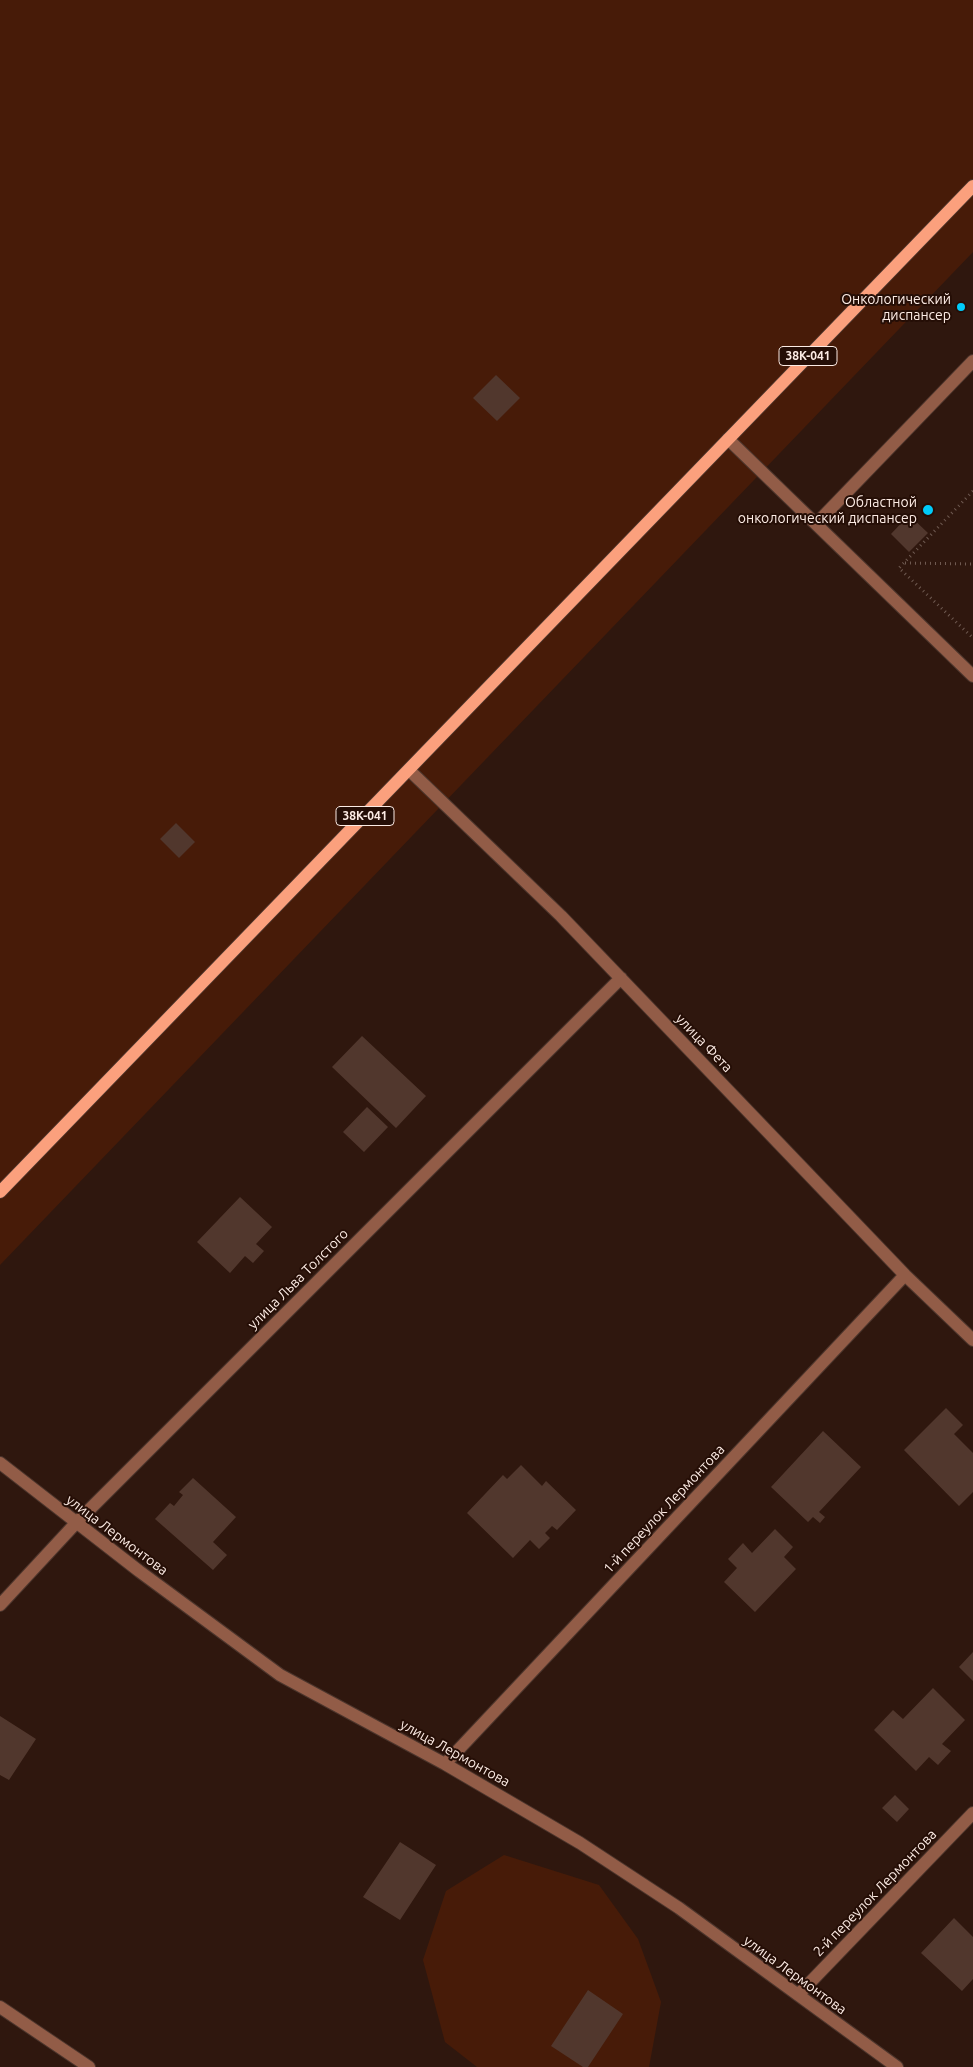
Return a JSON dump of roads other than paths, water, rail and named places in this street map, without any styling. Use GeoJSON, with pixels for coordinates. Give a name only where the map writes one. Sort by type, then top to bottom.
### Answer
{"type":"FeatureCollection","features":[{"type":"Feature","properties":{"kind":"main road","name":"38К-041"},"geometry":{"type":"LineString","coordinates":[[0,1192],[973,186]]}},
{"type":"Feature","properties":{"kind":"street"},"geometry":{"type":"LineString","coordinates":[[816,524],[973,361]]}},
{"type":"Feature","properties":{"kind":"street"},"geometry":{"type":"LineString","coordinates":[[728,439],[973,676]]}},
{"type":"Feature","properties":{"kind":"street","name":"улица Фета"},"geometry":{"type":"LineString","coordinates":[[409,770],[561,916],[905,1275],[973,1340]]}},
{"type":"Feature","properties":{"kind":"street","name":"улица Льва Толстого"},"geometry":{"type":"LineString","coordinates":[[0,1604],[76,1523],[620,978]]}},
{"type":"Feature","properties":{"kind":"street","name":"1-й переулок Лермонтова"},"geometry":{"type":"LineString","coordinates":[[446,1764],[905,1275]]}},
{"type":"Feature","properties":{"kind":"street","name":"улица Лермонтова"},"geometry":{"type":"LineString","coordinates":[[0,1464],[280,1675],[446,1764],[589,1848],[679,1908],[897,2067]]}},
{"type":"Feature","properties":{"kind":"street","name":"2-й переулок Лермонтова"},"geometry":{"type":"LineString","coordinates":[[798,1995],[973,1813]]}},
{"type":"Feature","properties":{"kind":"street"},"geometry":{"type":"LineString","coordinates":[[0,2007],[89,2067]]}},
{"type":"Feature","properties":{"kind":"place","name":"Онкологический диспансер"},"geometry":{"type":"Point","coordinates":[961,307]}},
{"type":"Feature","properties":{"kind":"place","name":"Областной онкологический диспансер"},"geometry":{"type":"Point","coordinates":[928,510]}}]}
